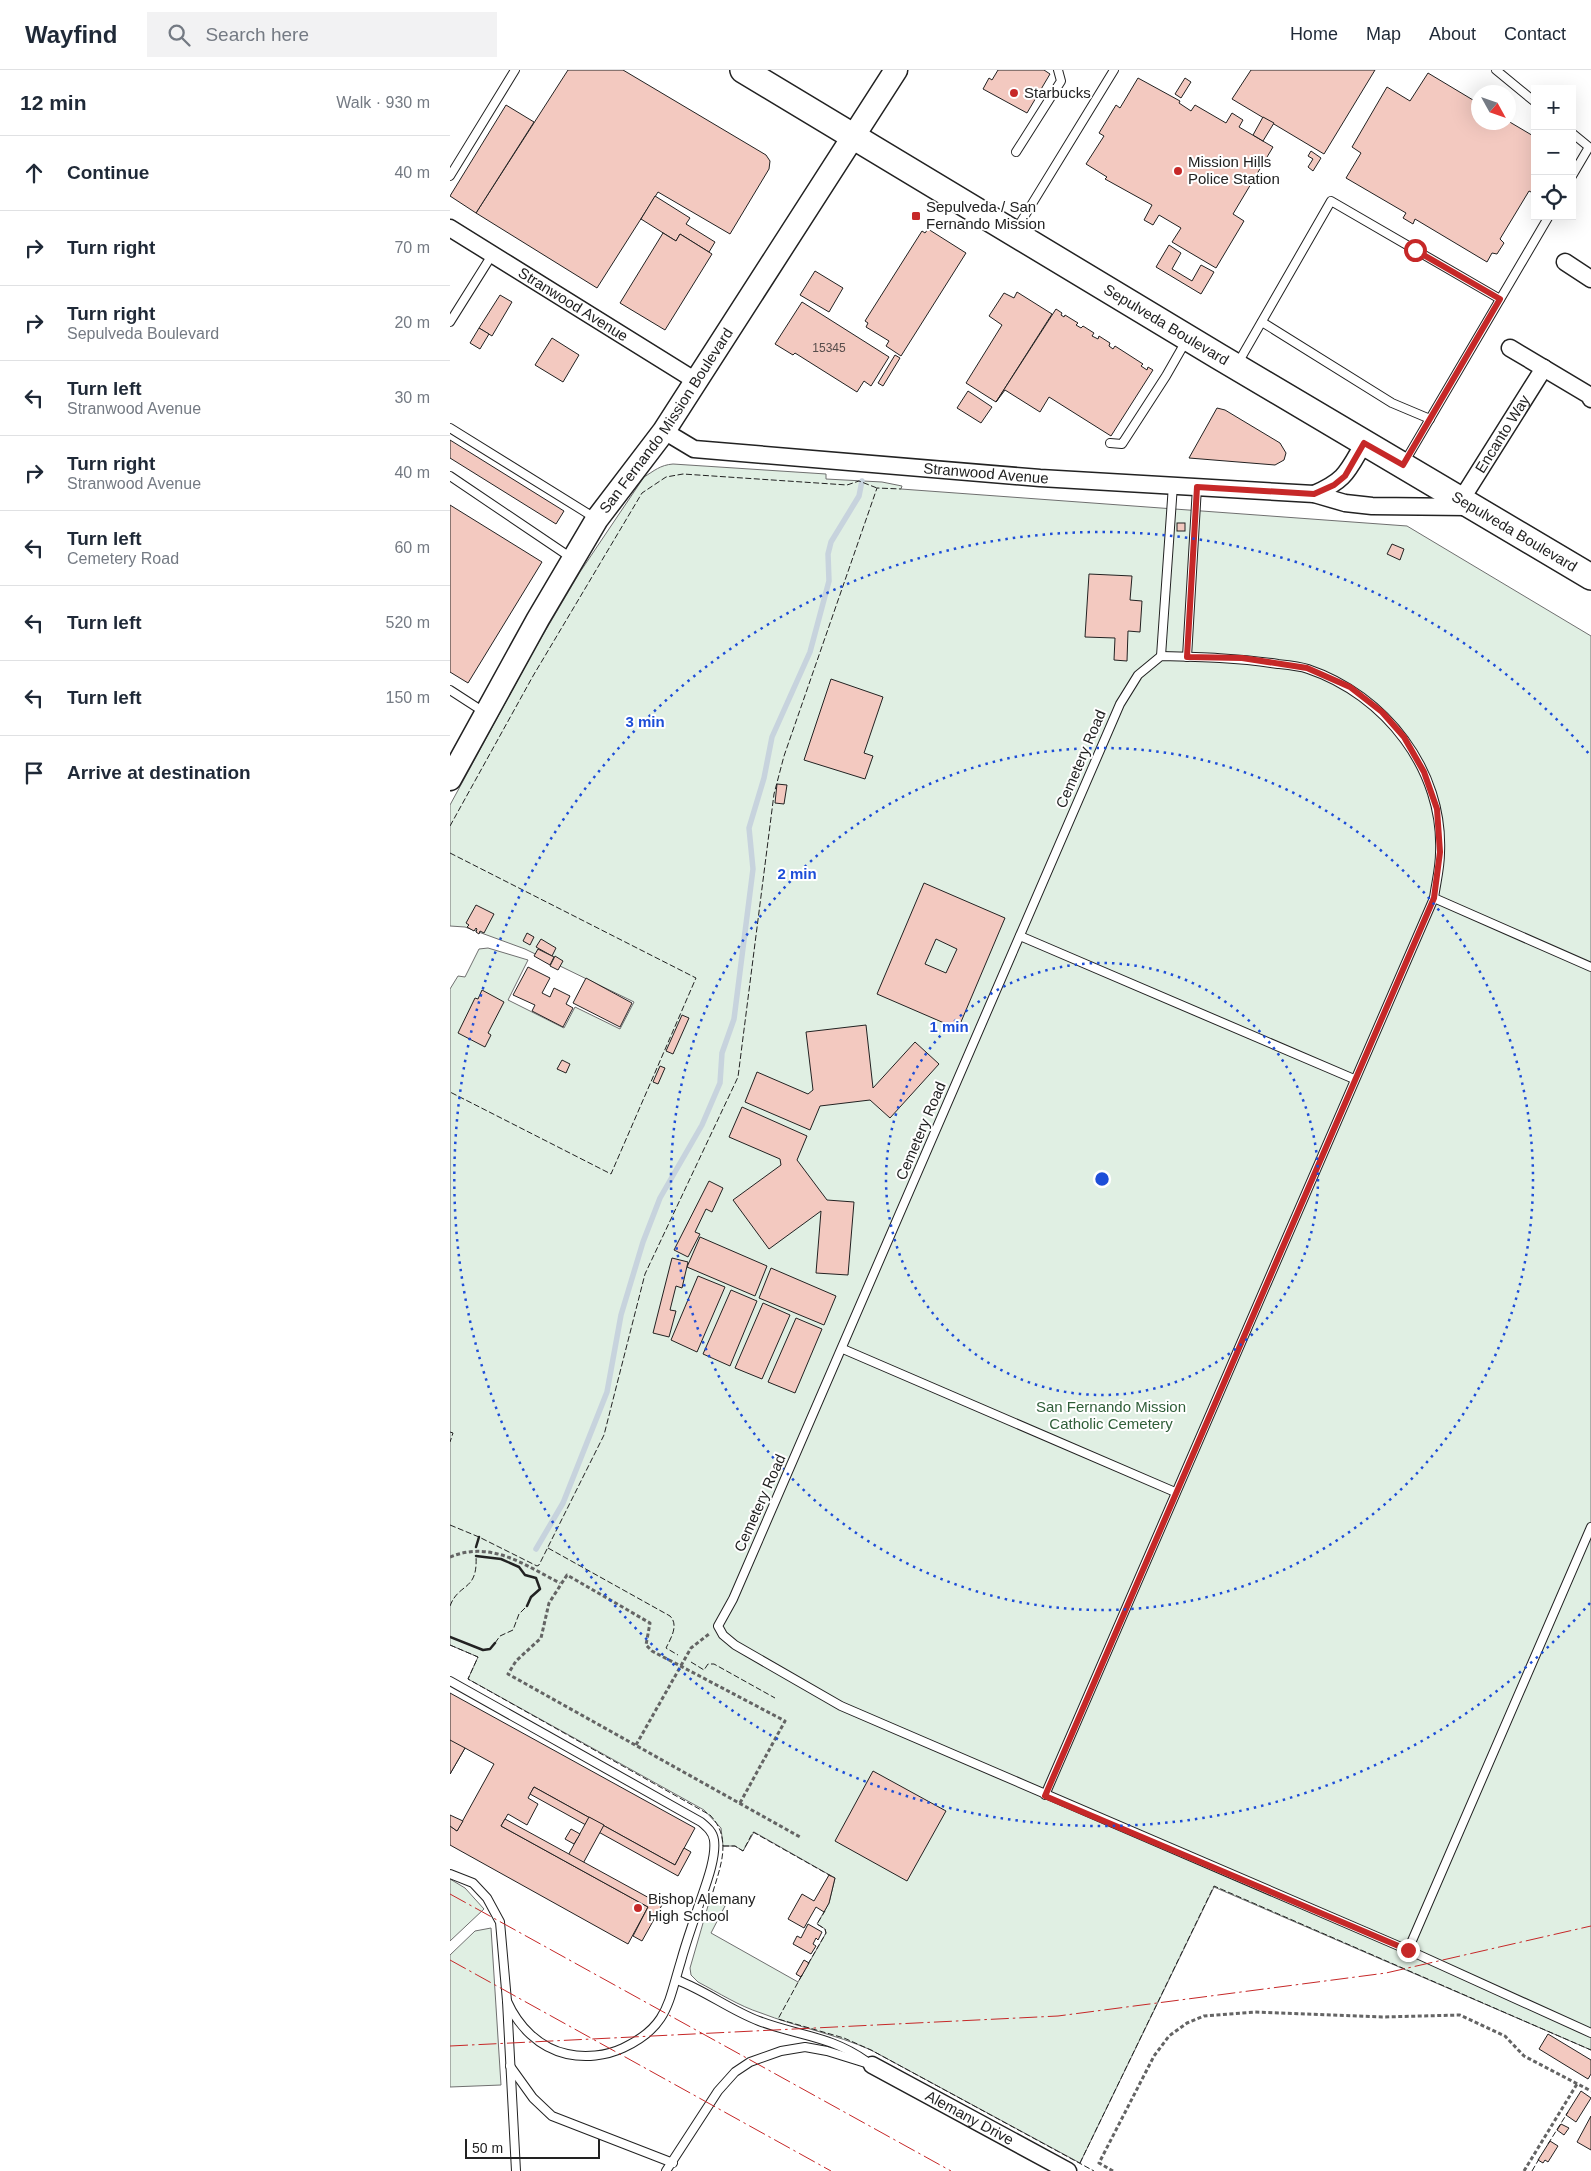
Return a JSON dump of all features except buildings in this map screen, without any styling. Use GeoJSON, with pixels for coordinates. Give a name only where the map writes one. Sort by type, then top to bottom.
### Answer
{"type":"FeatureCollection","features":[{"type":"Feature","properties":{"kind":"main road","name":"Sepulveda Boulevard"},"geometry":{"type":"LineString","coordinates":[[743,70],[1218,356],[1590,575]]}},
{"type":"Feature","properties":{"kind":"main road","name":"San Fernando Mission Boulevard"},"geometry":{"type":"LineString","coordinates":[[450,779],[597,519],[664,431],[896,70]]}},
{"type":"Feature","properties":{"kind":"street","name":"Stranwood Avenue"},"geometry":{"type":"LineString","coordinates":[[450,228],[696,381]]}},
{"type":"Feature","properties":{"kind":"street"},"geometry":{"type":"LineString","coordinates":[[1564,262],[1591,279]]}},
{"type":"Feature","properties":{"kind":"street"},"geometry":{"type":"LineString","coordinates":[[1510,348],[1590,394]]}},
{"type":"Feature","properties":{"kind":"street","name":"Encanto Way"},"geometry":{"type":"LineString","coordinates":[[1467,503],[1544,368]]}},
{"type":"Feature","properties":{"kind":"street","name":"Stranwood Avenue"},"geometry":{"type":"LineString","coordinates":[[664,431],[694,449],[1031,477],[1314,494],[1346,503],[1372,506],[1467,503]]}},
{"type":"Feature","properties":{"kind":"street","name":"Stranwood Avenue"},"geometry":{"type":"LineString","coordinates":[[1314,494],[1334,485],[1345,476],[1364,443]]}},
{"type":"Feature","properties":{"kind":"street","name":"Alemany Drive"},"geometry":{"type":"LineString","coordinates":[[872,2065],[1068,2171]]}},
{"type":"Feature","properties":{"kind":"lane"},"geometry":{"type":"LineString","coordinates":[[450,176],[515,70]]}},
{"type":"Feature","properties":{"kind":"lane"},"geometry":{"type":"LineString","coordinates":[[1016,152],[1061,81],[1058,70]]}},
{"type":"Feature","properties":{"kind":"lane"},"geometry":{"type":"LineString","coordinates":[[1014,233],[1114,70]]}},
{"type":"Feature","properties":{"kind":"lane"},"geometry":{"type":"LineString","coordinates":[[1496,70],[1531,99]]}},
{"type":"Feature","properties":{"kind":"lane"},"geometry":{"type":"LineString","coordinates":[[1576,136],[1589,147],[1576,169]]}},
{"type":"Feature","properties":{"kind":"lane"},"geometry":{"type":"LineString","coordinates":[[1237,366],[1330,201],[1500,299]]}},
{"type":"Feature","properties":{"kind":"lane"},"geometry":{"type":"LineString","coordinates":[[1403,465],[1546,220]]}},
{"type":"Feature","properties":{"kind":"lane"},"geometry":{"type":"LineString","coordinates":[[450,322],[492,255]]}},
{"type":"Feature","properties":{"kind":"lane"},"geometry":{"type":"LineString","coordinates":[[1262,322],[1383,398],[1430,420]]}},
{"type":"Feature","properties":{"kind":"lane"},"geometry":{"type":"LineString","coordinates":[[1110,443],[1122,444],[1166,376],[1188,337]]}},
{"type":"Feature","properties":{"kind":"lane"},"geometry":{"type":"LineString","coordinates":[[450,428],[597,519]]}},
{"type":"Feature","properties":{"kind":"lane"},"geometry":{"type":"LineString","coordinates":[[450,476],[573,559]]}},
{"type":"Feature","properties":{"kind":"lane"},"geometry":{"type":"LineString","coordinates":[[1045,1796],[1175,1492],[1434,898],[1440,852],[1437,809],[1424,772],[1404,737],[1382,712],[1350,687],[1307,668],[1242,658],[1161,656],[1173,485]]}},
{"type":"Feature","properties":{"kind":"lane"},"geometry":{"type":"LineString","coordinates":[[1187,657],[1197,487]]}},
{"type":"Feature","properties":{"kind":"lane","name":"Cemetery Road"},"geometry":{"type":"LineString","coordinates":[[718,1626],[733,1599],[843,1348],[1120,704],[1138,674],[1161,656]]}},
{"type":"Feature","properties":{"kind":"lane"},"geometry":{"type":"LineString","coordinates":[[450,690],[486,713]]}},
{"type":"Feature","properties":{"kind":"lane"},"geometry":{"type":"LineString","coordinates":[[1434,898],[1591,967]]}},
{"type":"Feature","properties":{"kind":"lane"},"geometry":{"type":"LineString","coordinates":[[1020,936],[1354,1079]]}},
{"type":"Feature","properties":{"kind":"lane"},"geometry":{"type":"LineString","coordinates":[[843,1348],[1175,1492]]}},
{"type":"Feature","properties":{"kind":"lane"},"geometry":{"type":"LineString","coordinates":[[1408,1950],[1591,1527]]}},
{"type":"Feature","properties":{"kind":"lane"},"geometry":{"type":"LineString","coordinates":[[718,1626],[722,1634],[735,1645],[841,1706],[1045,1796],[1408,1950],[1591,2033]]}},
{"type":"Feature","properties":{"kind":"lane"},"geometry":{"type":"LineString","coordinates":[[450,1681],[707,1827],[714,1840],[713,1859],[680,1962],[671,1998],[660,2019],[649,2031],[615,2052],[593,2056],[560,2052],[538,2041],[530,2034],[514,2016],[506,2001]]}},
{"type":"Feature","properties":{"kind":"lane"},"geometry":{"type":"LineString","coordinates":[[450,1874],[473,1883],[487,1898],[500,1922],[516,2171]]}},
{"type":"Feature","properties":{"kind":"lane"},"geometry":{"type":"LineString","coordinates":[[677,1980],[700,1989],[746,2015],[774,2027],[823,2038],[842,2045],[872,2065]]}},
{"type":"Feature","properties":{"kind":"lane"},"geometry":{"type":"LineString","coordinates":[[666,2171],[673,2163],[718,2091],[735,2072],[750,2062],[781,2051],[806,2047],[827,2051],[872,2065]]}},
{"type":"Feature","properties":{"kind":"lane"},"geometry":{"type":"LineString","coordinates":[[510,2066],[533,2098],[552,2116],[673,2163]]}},
{"type":"Feature","properties":{"kind":"path"},"geometry":{"type":"LineString","coordinates":[[450,1557],[476,1552],[496,1552],[510,1557],[560,1584]]}},
{"type":"Feature","properties":{"kind":"path"},"geometry":{"type":"LineString","coordinates":[[740,1803],[785,1721],[652,1651],[646,1645],[650,1623],[567,1575],[546,1609],[541,1638],[516,1661],[508,1674],[800,1837]]}},
{"type":"Feature","properties":{"kind":"path"},"geometry":{"type":"LineString","coordinates":[[636,1745],[690,1648],[718,1626]]}},
{"type":"Feature","properties":{"kind":"path"},"geometry":{"type":"LineString","coordinates":[[1113,2171],[1100,2163],[1154,2056],[1170,2036],[1187,2024],[1204,2016],[1255,2012],[1382,2017],[1460,2015],[1505,2036],[1524,2056],[1591,2091]]}},
{"type":"Feature","properties":{"kind":"path"},"geometry":{"type":"LineString","coordinates":[[1524,2171],[1577,2084]]}},
{"type":"Feature","properties":{"kind":"green space","name":"San Fernando Mission Catholic Cemetery"},"geometry":{"type":"Polygon","coordinates":[[[673,464],[826,474],[826,479],[882,482],[902,486],[901,489],[1407,526],[1591,636],[1591,2050],[1214,1887],[1080,2163],[871,2050],[844,2039],[753,2010],[698,1982],[691,1975],[690,1968],[710,1899],[725,1906],[711,1933],[798,1982],[826,1933],[825,1929],[817,1924],[829,1903],[835,1878],[754,1832],[743,1851],[735,1846],[723,1846],[721,1828],[704,1810],[468,1679],[478,1657],[450,1645],[450,989],[458,976],[465,977],[479,949],[488,948],[528,960],[508,1000],[564,1028],[575,1007],[620,1029],[634,1002],[525,949],[465,927],[450,926],[450,805],[534,650],[580,572],[644,477],[661,467],[673,464]]]}},
{"type":"Feature","properties":{"kind":"green space"},"geometry":{"type":"Polygon","coordinates":[[[450,1879],[465,1888],[484,1909],[450,1941],[450,1879]]]}},
{"type":"Feature","properties":{"kind":"green space"},"geometry":{"type":"Polygon","coordinates":[[[491,1928],[501,2085],[450,2087],[450,1955],[475,1931],[491,1928]]]}},
{"type":"Feature","properties":{"kind":"waterway"},"geometry":{"type":"LineString","coordinates":[[536,1549],[563,1503],[607,1392],[621,1315],[643,1242],[660,1198],[702,1125],[720,1083],[722,1053],[734,1019],[753,869],[749,828],[764,778],[772,737],[810,652],[829,581],[828,554],[831,542],[859,496],[862,481]]}},
{"type":"Feature","properties":{"kind":"fence"},"geometry":{"type":"LineString","coordinates":[[450,826],[533,676],[642,493],[666,477],[683,474],[847,485],[859,481],[877,488]]}},
{"type":"Feature","properties":{"kind":"fence"},"geometry":{"type":"LineString","coordinates":[[450,1525],[479,1537],[537,1566],[539,1565],[604,1435],[645,1274],[738,1077],[774,794],[784,756],[877,488],[901,489]]}},
{"type":"Feature","properties":{"kind":"fence"},"geometry":{"type":"LineString","coordinates":[[450,853],[696,978],[611,1174],[450,1092]]}},
{"type":"Feature","properties":{"kind":"fence"},"geometry":{"type":"LineString","coordinates":[[450,1432],[453,1433],[450,1442]]}},
{"type":"Feature","properties":{"kind":"fence"},"geometry":{"type":"LineString","coordinates":[[548,1548],[670,1616],[674,1627],[666,1648],[678,1655]]}},
{"type":"Feature","properties":{"kind":"fence"},"geometry":{"type":"LineString","coordinates":[[450,1606],[454,1598],[474,1576],[476,1556]]}},
{"type":"Feature","properties":{"kind":"fence"},"geometry":{"type":"LineString","coordinates":[[495,1643],[500,1636],[513,1630],[519,1614],[527,1606]]}},
{"type":"Feature","properties":{"kind":"fence"},"geometry":{"type":"LineString","coordinates":[[450,1645],[478,1657],[468,1679],[710,1815],[717,1824],[723,1843],[721,1864],[712,1895]]}},
{"type":"Feature","properties":{"kind":"fence"},"geometry":{"type":"LineString","coordinates":[[691,1662],[704,1670],[708,1664],[714,1664],[775,1698]]}},
{"type":"Feature","properties":{"kind":"fence"},"geometry":{"type":"LineString","coordinates":[[723,1846],[735,1846],[743,1851],[753,1832],[831,1876]]}},
{"type":"Feature","properties":{"kind":"fence"},"geometry":{"type":"LineString","coordinates":[[1080,2163],[1214,1886],[1591,2050]]}},
{"type":"Feature","properties":{"kind":"fence"},"geometry":{"type":"LineString","coordinates":[[808,1964],[826,1933],[825,1929],[817,1924],[825,1911]]}},
{"type":"Feature","properties":{"kind":"fence"},"geometry":{"type":"LineString","coordinates":[[802,1975],[778,2019],[844,2038],[871,2050],[1094,2171]]}},
{"type":"Feature","properties":{"kind":"fence"},"geometry":{"type":"LineString","coordinates":[[1548,2144],[1568,2112]]}},
{"type":"Feature","properties":{"kind":"fence"},"geometry":{"type":"LineString","coordinates":[[1532,2171],[1539,2159]]}},
{"type":"Feature","properties":{"kind":"wall"},"geometry":{"type":"LineString","coordinates":[[476,1547],[479,1537]]}},
{"type":"Feature","properties":{"kind":"wall"},"geometry":{"type":"LineString","coordinates":[[476,1556],[501,1559],[519,1567],[525,1575],[536,1578],[540,1589],[531,1597],[527,1606]]}},
{"type":"Feature","properties":{"kind":"wall"},"geometry":{"type":"LineString","coordinates":[[450,1637],[483,1650],[490,1649],[495,1643]]}},
{"type":"Feature","properties":{"kind":"power"},"geometry":{"type":"LineString","coordinates":[[450,1894],[951,2171]]}},
{"type":"Feature","properties":{"kind":"power"},"geometry":{"type":"LineString","coordinates":[[450,2046],[1058,2016],[1386,1973],[1591,1926]]}},
{"type":"Feature","properties":{"kind":"power"},"geometry":{"type":"LineString","coordinates":[[450,1960],[831,2171]]}},
{"type":"Feature","properties":{"kind":"place","name":"Starbucks"},"geometry":{"type":"Point","coordinates":[1014,93]}},
{"type":"Feature","properties":{"kind":"place","name":"Mission Hills Police Station"},"geometry":{"type":"Point","coordinates":[1178,171]}},
{"type":"Feature","properties":{"kind":"place","name":"Sepulveda / San Fernando Mission"},"geometry":{"type":"Point","coordinates":[916,216]}},
{"type":"Feature","properties":{"kind":"place","name":"Bishop Alemany High School"},"geometry":{"type":"Point","coordinates":[638,1908]}},
{"type":"Feature","properties":{"kind":"route"},"geometry":{"type":"LineString","coordinates":[[1408,1950],[1045,1796],[1175,1492],[1434,898],[1440,852],[1437,809],[1424,772],[1404,737],[1382,712],[1350,687],[1307,668],[1242,658],[1187,657],[1197,487],[1314,494],[1334,485],[1345,476],[1364,443],[1403,465],[1500,299],[1415,250]]}}]}
